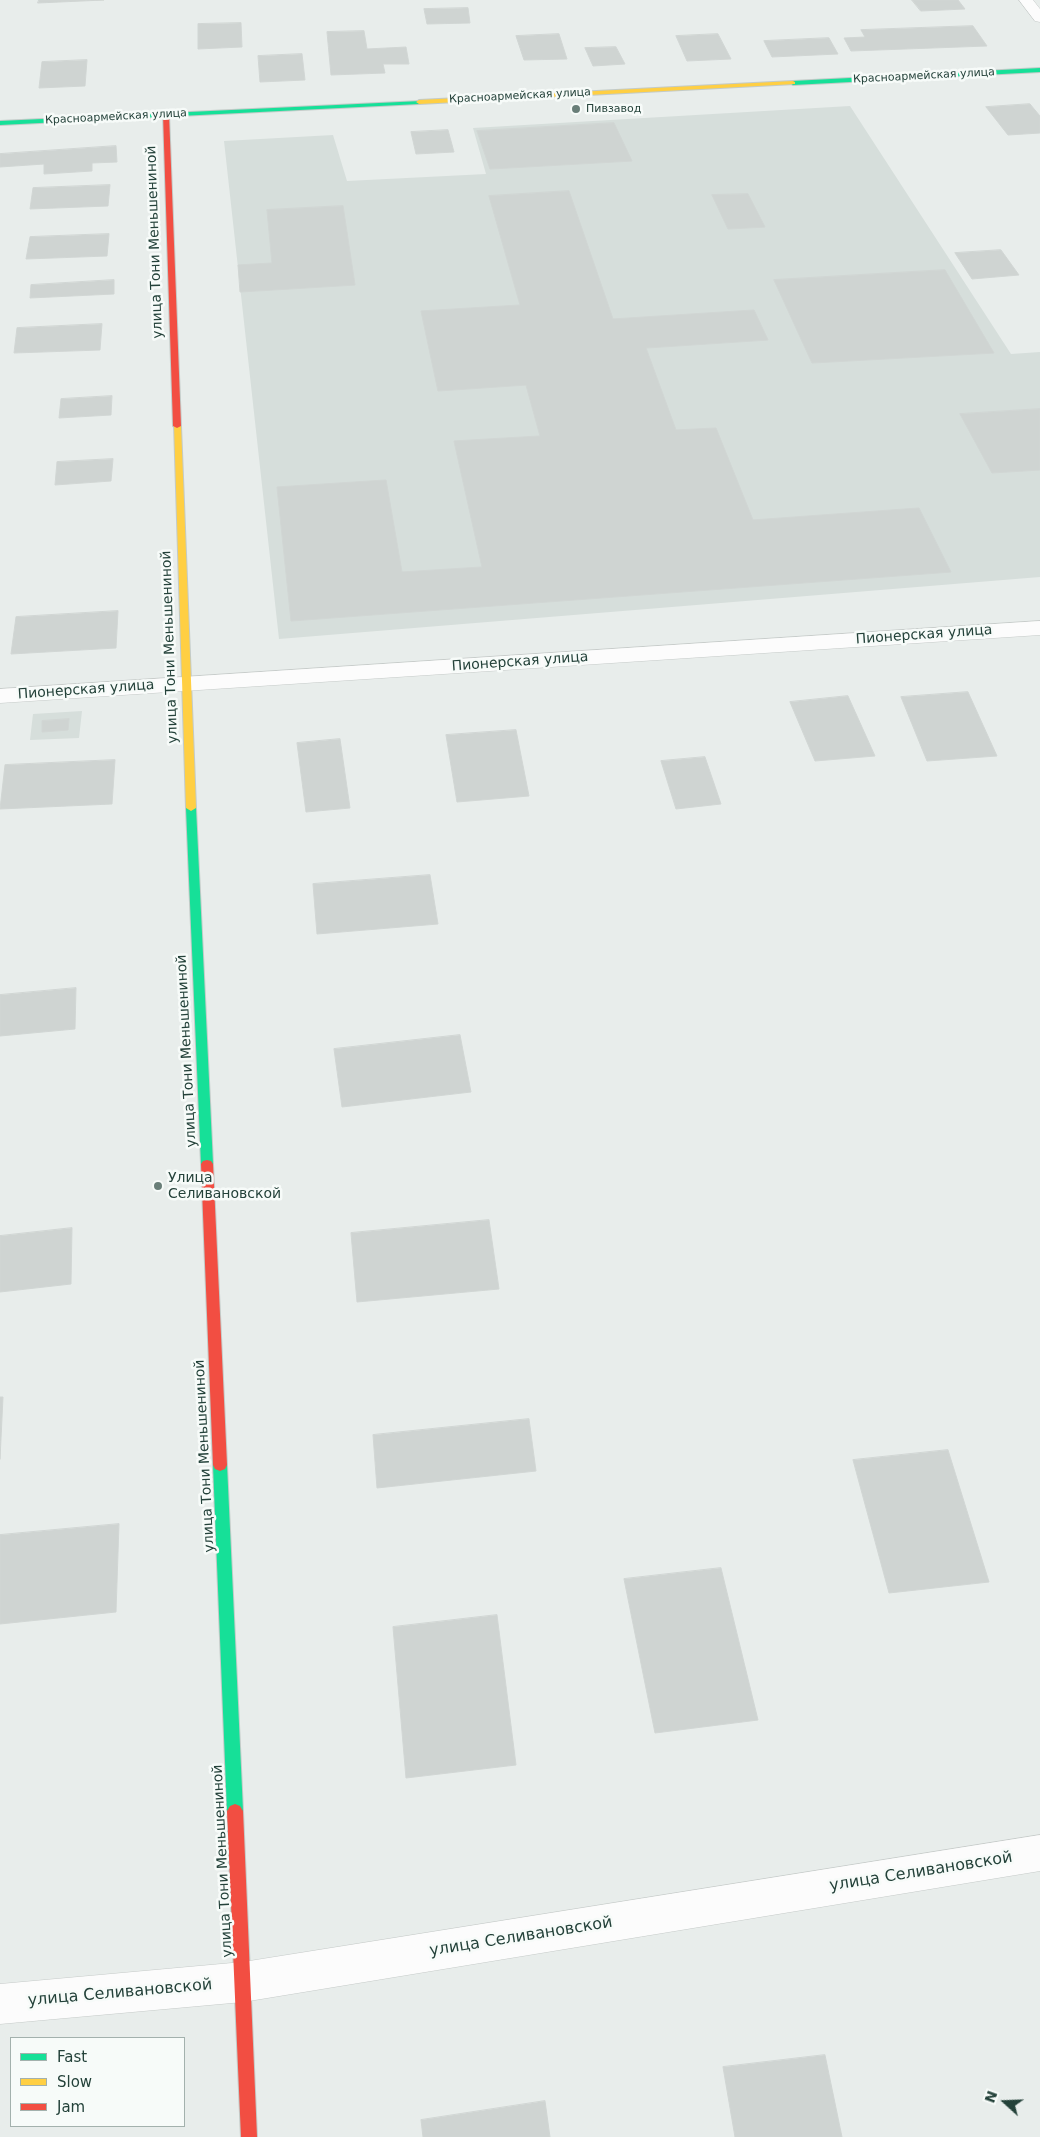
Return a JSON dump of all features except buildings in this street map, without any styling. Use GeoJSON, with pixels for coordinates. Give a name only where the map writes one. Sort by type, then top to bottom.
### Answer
{"type":"FeatureCollection","features":[{"type":"Feature","properties":{"kind":"street"},"geometry":{"type":"LineString","coordinates":[[1026,0],[1040,18]]}},
{"type":"Feature","properties":{"kind":"street","name":"Красноармейская улица"},"geometry":{"type":"LineString","coordinates":[[0,123],[1040,70]]}},
{"type":"Feature","properties":{"kind":"street","name":"улица Тони Меньшениной"},"geometry":{"type":"LineString","coordinates":[[166,114],[186,684],[249,2137]]}},
{"type":"Feature","properties":{"kind":"street","name":"Пионерская улица"},"geometry":{"type":"LineString","coordinates":[[0,696],[1040,628]]}},
{"type":"Feature","properties":{"kind":"street","name":"улица Селивановской"},"geometry":{"type":"LineString","coordinates":[[0,2004],[243,1982],[1040,1853]]}},
{"type":"Feature","properties":{"kind":"shaded area","name":"Пивзавод"},"geometry":{"type":"Polygon","coordinates":[[[850,106],[1011,354],[1040,352],[1040,577],[279,639],[224,141],[333,135],[347,181],[486,174],[473,128],[850,106]]]}},
{"type":"Feature","properties":{"kind":"shaded area"},"geometry":{"type":"Polygon","coordinates":[[[82,711],[79,738],[30,740],[33,714],[82,711]]]}},
{"type":"Feature","properties":{"kind":"traffic: fast"},"geometry":{"type":"LineString","coordinates":[[793,83],[1040,70]]}},
{"type":"Feature","properties":{"kind":"traffic: fast"},"geometry":{"type":"LineString","coordinates":[[0,123],[419,102]]}},
{"type":"Feature","properties":{"kind":"traffic: fast"},"geometry":{"type":"LineString","coordinates":[[191,808],[207,1164]]}},
{"type":"Feature","properties":{"kind":"traffic: fast"},"geometry":{"type":"LineString","coordinates":[[220,1465],[235,1811]]}},
{"type":"Feature","properties":{"kind":"traffic: slow"},"geometry":{"type":"LineString","coordinates":[[419,102],[793,83]]}},
{"type":"Feature","properties":{"kind":"traffic: slow"},"geometry":{"type":"LineString","coordinates":[[177,426],[191,808]]}},
{"type":"Feature","properties":{"kind":"traffic: jam"},"geometry":{"type":"LineString","coordinates":[[166,114],[177,426]]}},
{"type":"Feature","properties":{"kind":"traffic: jam"},"geometry":{"type":"LineString","coordinates":[[207,1164],[220,1465]]}},
{"type":"Feature","properties":{"kind":"traffic: jam"},"geometry":{"type":"LineString","coordinates":[[235,1811],[249,2137]]}},
{"type":"Feature","properties":{"kind":"place","name":"Пивзавод"},"geometry":{"type":"Point","coordinates":[576,109]}},
{"type":"Feature","properties":{"kind":"place","name":"Улица Селивановской"},"geometry":{"type":"Point","coordinates":[158,1186]}}]}
